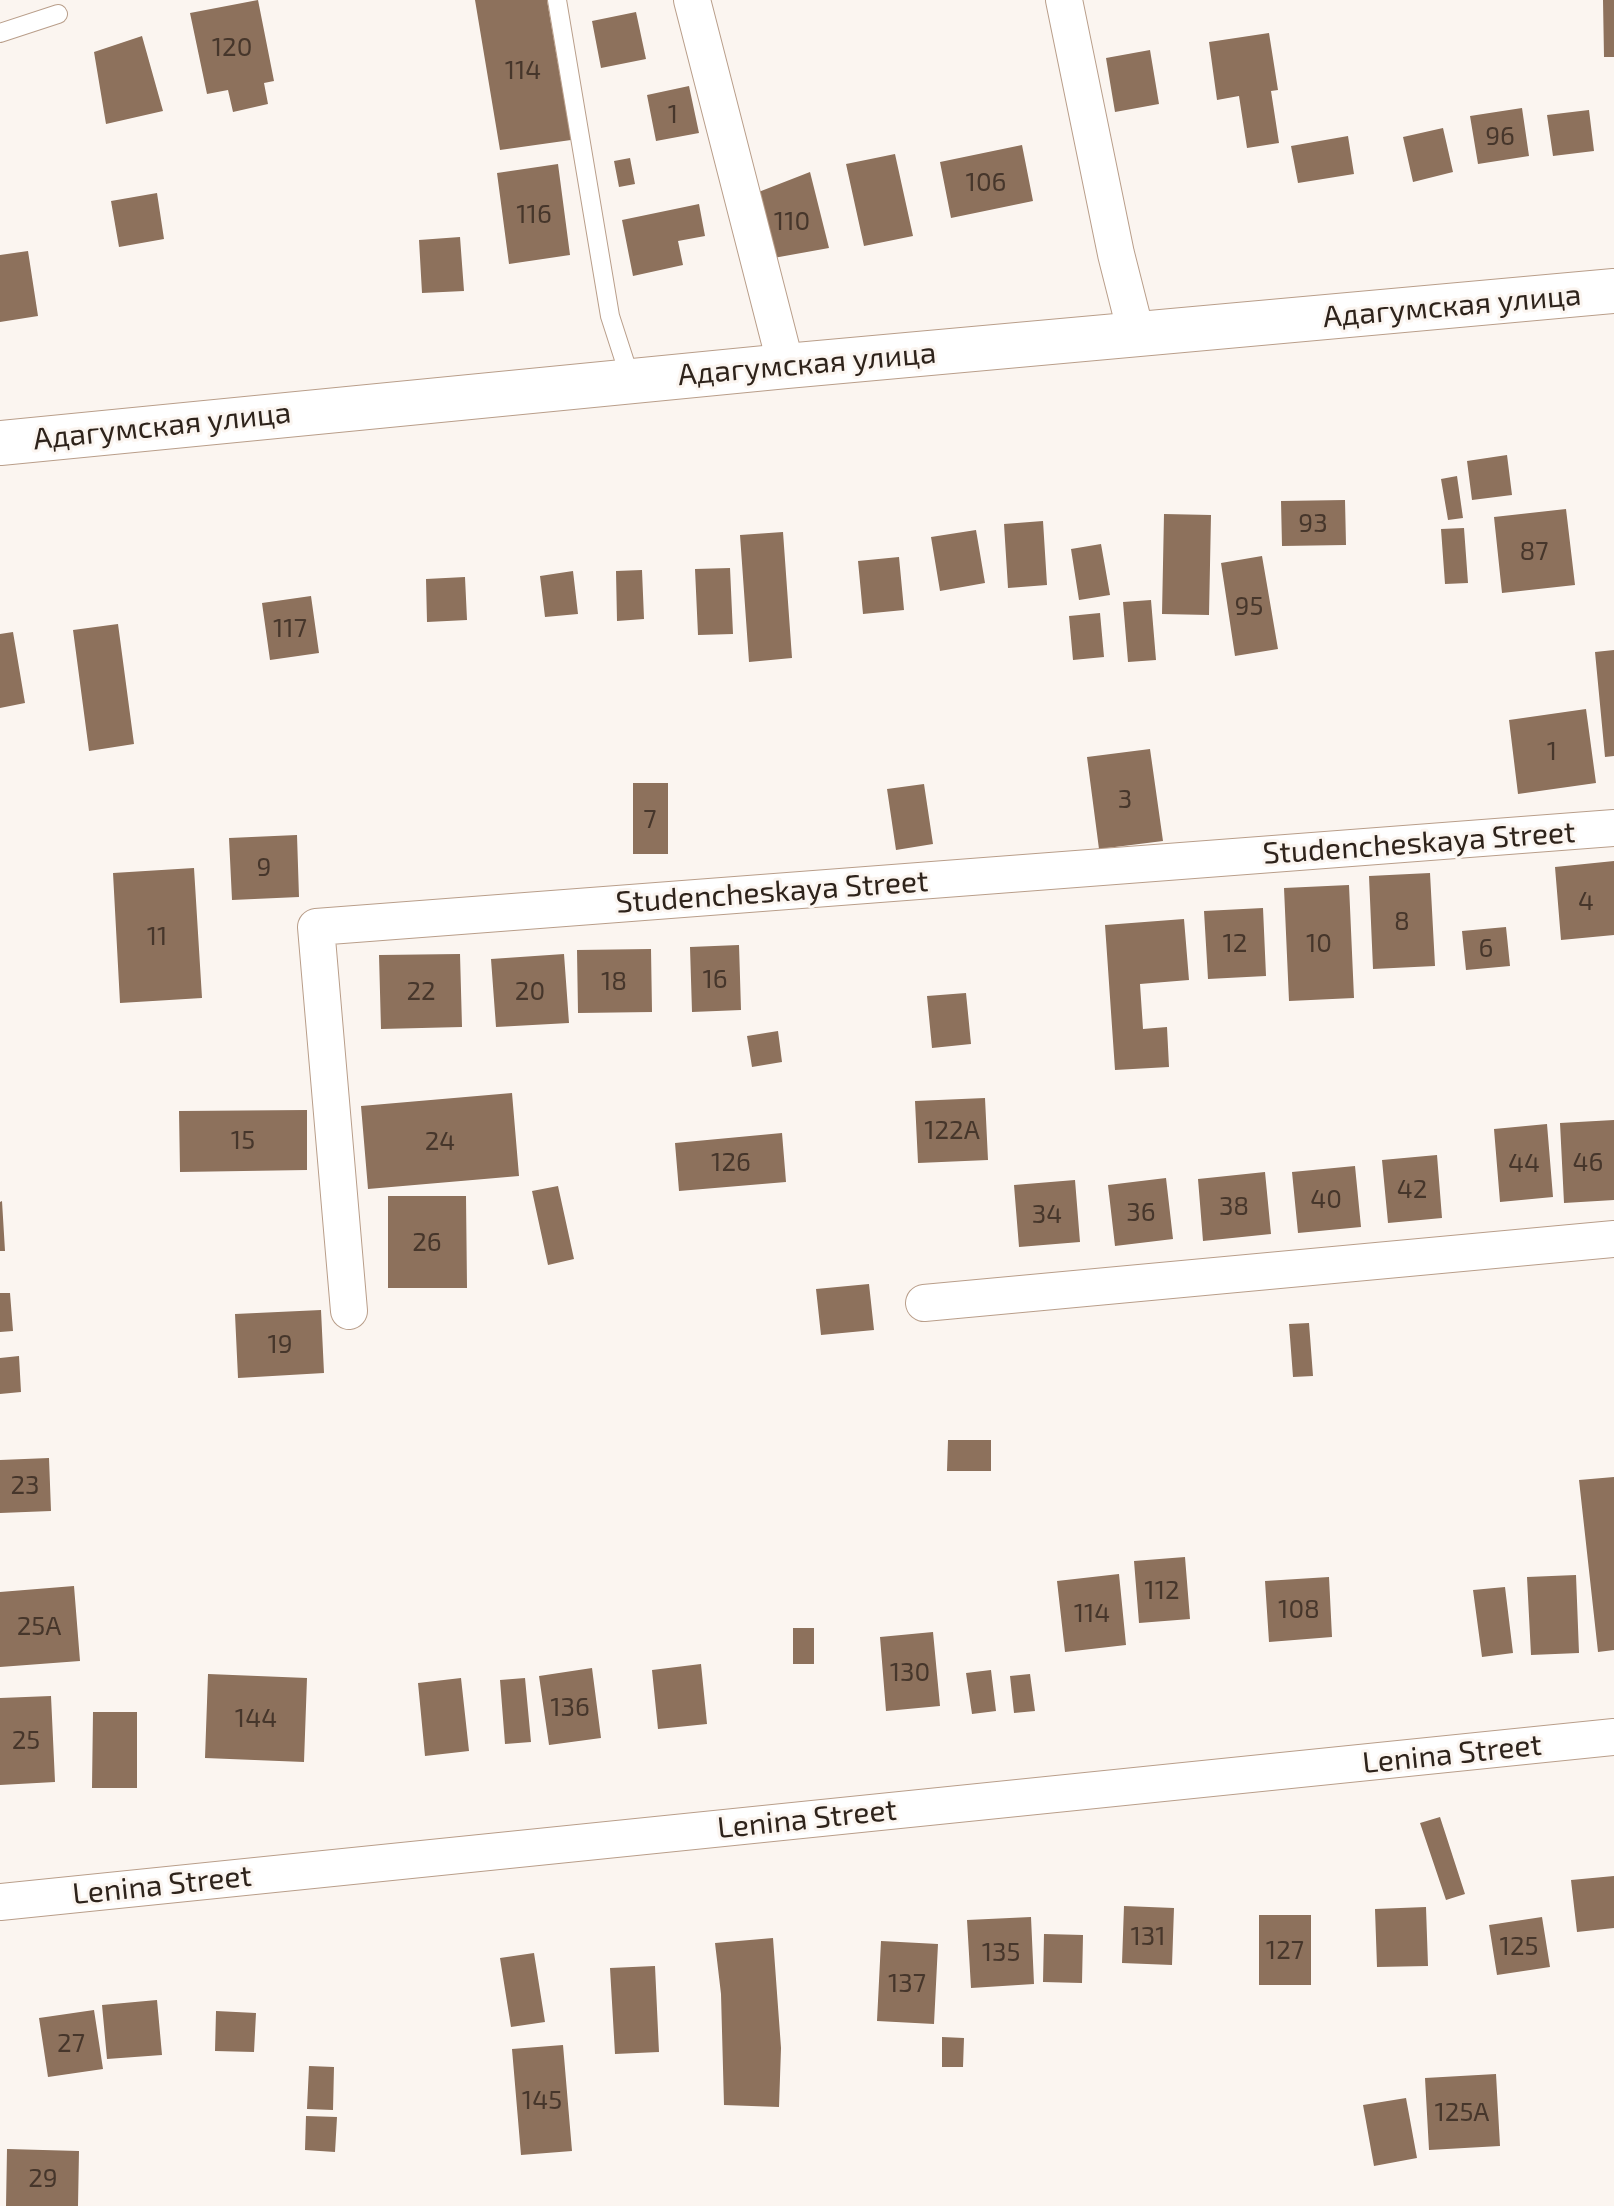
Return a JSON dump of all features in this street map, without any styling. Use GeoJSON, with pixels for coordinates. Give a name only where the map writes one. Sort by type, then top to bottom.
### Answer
{"type":"FeatureCollection","features":[{"type":"Feature","properties":{"kind":"main road","name":"Адагумская улица"},"geometry":{"type":"LineString","coordinates":[[0,443],[1136,333],[1614,291]]}},
{"type":"Feature","properties":{"kind":"street"},"geometry":{"type":"LineString","coordinates":[[692,0],[786,366]]}},
{"type":"Feature","properties":{"kind":"street"},"geometry":{"type":"LineString","coordinates":[[1064,0],[1116,254],[1136,333]]}},
{"type":"Feature","properties":{"kind":"street","name":"Studencheskaya Street"},"geometry":{"type":"LineString","coordinates":[[349,1311],[316,927],[1614,828]]}},
{"type":"Feature","properties":{"kind":"street"},"geometry":{"type":"LineString","coordinates":[[924,1303],[1614,1239]]}},
{"type":"Feature","properties":{"kind":"street","name":"Lenina Street"},"geometry":{"type":"LineString","coordinates":[[0,1902],[1614,1737]]}},
{"type":"Feature","properties":{"kind":"lane"},"geometry":{"type":"LineString","coordinates":[[557,0],[610,316],[631,381]]}},
{"type":"Feature","properties":{"kind":"lane"},"geometry":{"type":"LineString","coordinates":[[0,33],[58,14]]}},
{"type":"Feature","properties":{"kind":"building"},"geometry":{"type":"Polygon","coordinates":[[[258,0],[274,81],[264,83],[268,104],[233,112],[228,90],[207,94],[190,13],[258,0]]]}},
{"type":"Feature","properties":{"kind":"building"},"geometry":{"type":"Polygon","coordinates":[[[475,0],[547,0],[571,140],[500,150],[475,0]]]}},
{"type":"Feature","properties":{"kind":"building"},"geometry":{"type":"Polygon","coordinates":[[[1603,0],[1614,0],[1614,57],[1604,57],[1603,0]]]}},
{"type":"Feature","properties":{"kind":"building"},"geometry":{"type":"Polygon","coordinates":[[[636,12],[646,59],[601,68],[592,21],[636,12]]]}},
{"type":"Feature","properties":{"kind":"building"},"geometry":{"type":"Polygon","coordinates":[[[1269,33],[1278,90],[1271,91],[1279,143],[1247,148],[1239,96],[1217,100],[1209,42],[1269,33]]]}},
{"type":"Feature","properties":{"kind":"building"},"geometry":{"type":"Polygon","coordinates":[[[142,36],[163,111],[106,124],[94,52],[142,36]]]}},
{"type":"Feature","properties":{"kind":"building"},"geometry":{"type":"Polygon","coordinates":[[[1150,50],[1159,104],[1115,112],[1106,58],[1150,50]]]}},
{"type":"Feature","properties":{"kind":"building"},"geometry":{"type":"Polygon","coordinates":[[[689,86],[699,133],[656,141],[647,95],[689,86]]]}},
{"type":"Feature","properties":{"kind":"building"},"geometry":{"type":"Polygon","coordinates":[[[1522,108],[1529,156],[1478,164],[1470,116],[1522,108]]]}},
{"type":"Feature","properties":{"kind":"building"},"geometry":{"type":"Polygon","coordinates":[[[1589,110],[1594,151],[1553,156],[1547,115],[1589,110]]]}},
{"type":"Feature","properties":{"kind":"building"},"geometry":{"type":"Polygon","coordinates":[[[1443,128],[1453,172],[1413,182],[1403,137],[1443,128]]]}},
{"type":"Feature","properties":{"kind":"building"},"geometry":{"type":"Polygon","coordinates":[[[1348,136],[1354,174],[1298,183],[1291,146],[1348,136]]]}},
{"type":"Feature","properties":{"kind":"building"},"geometry":{"type":"Polygon","coordinates":[[[1022,145],[1033,201],[951,218],[940,162],[1022,145]]]}},
{"type":"Feature","properties":{"kind":"building"},"geometry":{"type":"Polygon","coordinates":[[[895,154],[913,236],[864,246],[846,164],[895,154]]]}},
{"type":"Feature","properties":{"kind":"building"},"geometry":{"type":"Polygon","coordinates":[[[630,158],[635,184],[619,187],[614,161],[630,158]]]}},
{"type":"Feature","properties":{"kind":"building"},"geometry":{"type":"Polygon","coordinates":[[[558,164],[570,255],[509,264],[497,173],[558,164]]]}},
{"type":"Feature","properties":{"kind":"building"},"geometry":{"type":"Polygon","coordinates":[[[810,172],[829,248],[768,259],[756,193],[810,172]]]}},
{"type":"Feature","properties":{"kind":"building"},"geometry":{"type":"Polygon","coordinates":[[[157,193],[164,239],[119,247],[111,201],[157,193]]]}},
{"type":"Feature","properties":{"kind":"building"},"geometry":{"type":"Polygon","coordinates":[[[699,204],[705,236],[678,241],[683,265],[633,276],[622,220],[699,204]]]}},
{"type":"Feature","properties":{"kind":"building"},"geometry":{"type":"Polygon","coordinates":[[[460,237],[464,291],[422,293],[419,240],[460,237]]]}},
{"type":"Feature","properties":{"kind":"building"},"geometry":{"type":"Polygon","coordinates":[[[28,251],[38,316],[0,322],[0,255],[28,251]]]}},
{"type":"Feature","properties":{"kind":"building"},"geometry":{"type":"Polygon","coordinates":[[[1507,455],[1512,495],[1472,500],[1467,461],[1507,455]]]}},
{"type":"Feature","properties":{"kind":"building"},"geometry":{"type":"Polygon","coordinates":[[[1457,476],[1463,518],[1448,520],[1441,479],[1457,476]]]}},
{"type":"Feature","properties":{"kind":"building"},"geometry":{"type":"Polygon","coordinates":[[[1345,500],[1346,545],[1282,546],[1281,501],[1345,500]]]}},
{"type":"Feature","properties":{"kind":"building"},"geometry":{"type":"Polygon","coordinates":[[[1566,509],[1575,585],[1502,593],[1494,517],[1566,509]]]}},
{"type":"Feature","properties":{"kind":"building"},"geometry":{"type":"Polygon","coordinates":[[[1164,514],[1211,515],[1209,615],[1162,614],[1164,514]]]}},
{"type":"Feature","properties":{"kind":"building"},"geometry":{"type":"Polygon","coordinates":[[[1043,521],[1047,585],[1008,588],[1004,524],[1043,521]]]}},
{"type":"Feature","properties":{"kind":"building"},"geometry":{"type":"Polygon","coordinates":[[[1464,528],[1468,583],[1445,584],[1441,529],[1464,528]]]}},
{"type":"Feature","properties":{"kind":"building"},"geometry":{"type":"Polygon","coordinates":[[[976,530],[985,583],[940,591],[931,537],[976,530]]]}},
{"type":"Feature","properties":{"kind":"building"},"geometry":{"type":"Polygon","coordinates":[[[783,532],[792,658],[749,662],[740,535],[783,532]]]}},
{"type":"Feature","properties":{"kind":"building"},"geometry":{"type":"Polygon","coordinates":[[[1101,544],[1110,595],[1079,600],[1071,549],[1101,544]]]}},
{"type":"Feature","properties":{"kind":"building"},"geometry":{"type":"Polygon","coordinates":[[[1262,556],[1278,649],[1235,656],[1221,563],[1262,556]]]}},
{"type":"Feature","properties":{"kind":"building"},"geometry":{"type":"Polygon","coordinates":[[[899,557],[904,610],[863,614],[858,561],[899,557]]]}},
{"type":"Feature","properties":{"kind":"building"},"geometry":{"type":"Polygon","coordinates":[[[730,568],[733,634],[698,635],[695,569],[730,568]]]}},
{"type":"Feature","properties":{"kind":"building"},"geometry":{"type":"Polygon","coordinates":[[[642,570],[644,619],[617,621],[616,571],[642,570]]]}},
{"type":"Feature","properties":{"kind":"building"},"geometry":{"type":"Polygon","coordinates":[[[573,571],[578,614],[545,617],[540,576],[573,571]]]}},
{"type":"Feature","properties":{"kind":"building"},"geometry":{"type":"Polygon","coordinates":[[[465,577],[467,620],[427,622],[426,579],[465,577]]]}},
{"type":"Feature","properties":{"kind":"building"},"geometry":{"type":"Polygon","coordinates":[[[311,596],[319,653],[270,660],[262,603],[311,596]]]}},
{"type":"Feature","properties":{"kind":"building"},"geometry":{"type":"Polygon","coordinates":[[[1151,600],[1156,660],[1128,662],[1123,602],[1151,600]]]}},
{"type":"Feature","properties":{"kind":"building"},"geometry":{"type":"Polygon","coordinates":[[[1100,613],[1104,657],[1073,660],[1069,616],[1100,613]]]}},
{"type":"Feature","properties":{"kind":"building"},"geometry":{"type":"Polygon","coordinates":[[[118,624],[134,744],[89,751],[73,630],[118,624]]]}},
{"type":"Feature","properties":{"kind":"building"},"geometry":{"type":"Polygon","coordinates":[[[13,632],[25,703],[0,708],[0,634],[13,632]]]}},
{"type":"Feature","properties":{"kind":"building"},"geometry":{"type":"Polygon","coordinates":[[[1614,650],[1614,756],[1605,757],[1595,652],[1614,650]]]}},
{"type":"Feature","properties":{"kind":"building"},"geometry":{"type":"Polygon","coordinates":[[[1586,709],[1596,783],[1518,794],[1509,720],[1586,709]]]}},
{"type":"Feature","properties":{"kind":"building"},"geometry":{"type":"Polygon","coordinates":[[[1150,749],[1163,841],[1099,849],[1087,757],[1150,749]]]}},
{"type":"Feature","properties":{"kind":"building"},"geometry":{"type":"Polygon","coordinates":[[[633,783],[668,783],[668,854],[633,854],[633,783]]]}},
{"type":"Feature","properties":{"kind":"building"},"geometry":{"type":"Polygon","coordinates":[[[924,784],[933,844],[896,850],[887,789],[924,784]]]}},
{"type":"Feature","properties":{"kind":"building"},"geometry":{"type":"Polygon","coordinates":[[[297,835],[299,897],[232,900],[229,838],[297,835]]]}},
{"type":"Feature","properties":{"kind":"building"},"geometry":{"type":"Polygon","coordinates":[[[1614,861],[1614,935],[1561,940],[1555,867],[1614,861]]]}},
{"type":"Feature","properties":{"kind":"building"},"geometry":{"type":"Polygon","coordinates":[[[194,868],[202,998],[120,1003],[113,873],[194,868]]]}},
{"type":"Feature","properties":{"kind":"building"},"geometry":{"type":"Polygon","coordinates":[[[1430,873],[1435,966],[1373,969],[1369,876],[1430,873]]]}},
{"type":"Feature","properties":{"kind":"building"},"geometry":{"type":"Polygon","coordinates":[[[1349,885],[1354,998],[1289,1001],[1284,888],[1349,885]]]}},
{"type":"Feature","properties":{"kind":"building"},"geometry":{"type":"Polygon","coordinates":[[[1263,908],[1266,976],[1208,979],[1204,911],[1263,908]]]}},
{"type":"Feature","properties":{"kind":"building"},"geometry":{"type":"Polygon","coordinates":[[[1184,919],[1189,980],[1140,984],[1143,1029],[1167,1027],[1169,1067],[1115,1070],[1105,925],[1184,919]]]}},
{"type":"Feature","properties":{"kind":"building"},"geometry":{"type":"Polygon","coordinates":[[[1506,927],[1510,966],[1466,970],[1462,931],[1506,927]]]}},
{"type":"Feature","properties":{"kind":"building"},"geometry":{"type":"Polygon","coordinates":[[[739,945],[741,1010],[692,1012],[690,947],[739,945]]]}},
{"type":"Feature","properties":{"kind":"building"},"geometry":{"type":"Polygon","coordinates":[[[651,949],[652,1012],[578,1013],[577,950],[651,949]]]}},
{"type":"Feature","properties":{"kind":"building"},"geometry":{"type":"Polygon","coordinates":[[[460,954],[462,1027],[381,1029],[379,955],[460,954]]]}},
{"type":"Feature","properties":{"kind":"building"},"geometry":{"type":"Polygon","coordinates":[[[564,954],[569,1023],[496,1027],[491,959],[564,954]]]}},
{"type":"Feature","properties":{"kind":"building"},"geometry":{"type":"Polygon","coordinates":[[[966,993],[971,1044],[932,1048],[927,996],[966,993]]]}},
{"type":"Feature","properties":{"kind":"building"},"geometry":{"type":"Polygon","coordinates":[[[778,1031],[782,1062],[752,1067],[747,1036],[778,1031]]]}},
{"type":"Feature","properties":{"kind":"building"},"geometry":{"type":"Polygon","coordinates":[[[512,1093],[519,1176],[368,1189],[361,1106],[512,1093]]]}},
{"type":"Feature","properties":{"kind":"building"},"geometry":{"type":"Polygon","coordinates":[[[985,1098],[988,1160],[918,1163],[915,1101],[985,1098]]]}},
{"type":"Feature","properties":{"kind":"building"},"geometry":{"type":"Polygon","coordinates":[[[307,1110],[307,1170],[180,1172],[179,1111],[307,1110]]]}},
{"type":"Feature","properties":{"kind":"building"},"geometry":{"type":"Polygon","coordinates":[[[1614,1120],[1614,1200],[1564,1203],[1560,1123],[1614,1120]]]}},
{"type":"Feature","properties":{"kind":"building"},"geometry":{"type":"Polygon","coordinates":[[[1547,1124],[1553,1197],[1500,1202],[1494,1129],[1547,1124]]]}},
{"type":"Feature","properties":{"kind":"building"},"geometry":{"type":"Polygon","coordinates":[[[782,1133],[786,1182],[679,1191],[675,1143],[782,1133]]]}},
{"type":"Feature","properties":{"kind":"building"},"geometry":{"type":"Polygon","coordinates":[[[1437,1155],[1442,1218],[1388,1223],[1382,1160],[1437,1155]]]}},
{"type":"Feature","properties":{"kind":"building"},"geometry":{"type":"Polygon","coordinates":[[[1355,1166],[1361,1227],[1298,1233],[1292,1172],[1355,1166]]]}},
{"type":"Feature","properties":{"kind":"building"},"geometry":{"type":"Polygon","coordinates":[[[1265,1172],[1271,1234],[1203,1241],[1198,1179],[1265,1172]]]}},
{"type":"Feature","properties":{"kind":"building"},"geometry":{"type":"Polygon","coordinates":[[[1166,1178],[1173,1239],[1115,1246],[1108,1185],[1166,1178]]]}},
{"type":"Feature","properties":{"kind":"building"},"geometry":{"type":"Polygon","coordinates":[[[1075,1180],[1080,1242],[1019,1247],[1014,1185],[1075,1180]]]}},
{"type":"Feature","properties":{"kind":"building"},"geometry":{"type":"Polygon","coordinates":[[[558,1186],[574,1259],[548,1265],[532,1191],[558,1186]]]}},
{"type":"Feature","properties":{"kind":"building"},"geometry":{"type":"Polygon","coordinates":[[[388,1196],[466,1196],[467,1288],[388,1288],[388,1196]]]}},
{"type":"Feature","properties":{"kind":"building"},"geometry":{"type":"Polygon","coordinates":[[[2,1201],[5,1251],[0,1251],[2,1201]]]}},
{"type":"Feature","properties":{"kind":"building"},"geometry":{"type":"Polygon","coordinates":[[[869,1284],[874,1330],[821,1335],[816,1289],[869,1284]]]}},
{"type":"Feature","properties":{"kind":"building"},"geometry":{"type":"Polygon","coordinates":[[[0,1293],[10,1293],[13,1331],[0,1332],[0,1293]]]}},
{"type":"Feature","properties":{"kind":"building"},"geometry":{"type":"Polygon","coordinates":[[[321,1310],[324,1373],[238,1378],[235,1314],[321,1310]]]}},
{"type":"Feature","properties":{"kind":"building"},"geometry":{"type":"Polygon","coordinates":[[[1309,1323],[1313,1376],[1293,1377],[1289,1324],[1309,1323]]]}},
{"type":"Feature","properties":{"kind":"building"},"geometry":{"type":"Polygon","coordinates":[[[19,1356],[21,1392],[0,1394],[0,1358],[19,1356]]]}},
{"type":"Feature","properties":{"kind":"building"},"geometry":{"type":"Polygon","coordinates":[[[948,1440],[991,1440],[991,1471],[947,1471],[948,1440]]]}},
{"type":"Feature","properties":{"kind":"building"},"geometry":{"type":"Polygon","coordinates":[[[49,1458],[51,1511],[0,1513],[0,1460],[49,1458]]]}},
{"type":"Feature","properties":{"kind":"building"},"geometry":{"type":"Polygon","coordinates":[[[1614,1477],[1614,1650],[1598,1652],[1579,1480],[1614,1477]]]}},
{"type":"Feature","properties":{"kind":"building"},"geometry":{"type":"Polygon","coordinates":[[[1185,1557],[1190,1619],[1139,1623],[1134,1561],[1185,1557]]]}},
{"type":"Feature","properties":{"kind":"building"},"geometry":{"type":"Polygon","coordinates":[[[1119,1574],[1126,1645],[1065,1652],[1057,1581],[1119,1574]]]}},
{"type":"Feature","properties":{"kind":"building"},"geometry":{"type":"Polygon","coordinates":[[[1576,1575],[1579,1653],[1531,1655],[1527,1577],[1576,1575]]]}},
{"type":"Feature","properties":{"kind":"building"},"geometry":{"type":"Polygon","coordinates":[[[1329,1577],[1332,1637],[1269,1642],[1265,1581],[1329,1577]]]}},
{"type":"Feature","properties":{"kind":"building"},"geometry":{"type":"Polygon","coordinates":[[[74,1586],[80,1661],[0,1667],[0,1592],[74,1586]]]}},
{"type":"Feature","properties":{"kind":"building"},"geometry":{"type":"Polygon","coordinates":[[[1505,1587],[1513,1653],[1482,1657],[1473,1590],[1505,1587]]]}},
{"type":"Feature","properties":{"kind":"building"},"geometry":{"type":"Polygon","coordinates":[[[793,1628],[814,1628],[814,1664],[793,1664],[793,1628]]]}},
{"type":"Feature","properties":{"kind":"building"},"geometry":{"type":"Polygon","coordinates":[[[933,1632],[940,1706],[886,1711],[880,1637],[933,1632]]]}},
{"type":"Feature","properties":{"kind":"building"},"geometry":{"type":"Polygon","coordinates":[[[701,1664],[707,1724],[658,1729],[652,1670],[701,1664]]]}},
{"type":"Feature","properties":{"kind":"building"},"geometry":{"type":"Polygon","coordinates":[[[592,1668],[601,1738],[549,1745],[539,1676],[592,1668]]]}},
{"type":"Feature","properties":{"kind":"building"},"geometry":{"type":"Polygon","coordinates":[[[991,1670],[996,1711],[972,1714],[966,1673],[991,1670]]]}},
{"type":"Feature","properties":{"kind":"building"},"geometry":{"type":"Polygon","coordinates":[[[208,1674],[307,1678],[304,1762],[205,1758],[208,1674]]]}},
{"type":"Feature","properties":{"kind":"building"},"geometry":{"type":"Polygon","coordinates":[[[1030,1674],[1035,1711],[1014,1713],[1010,1676],[1030,1674]]]}},
{"type":"Feature","properties":{"kind":"building"},"geometry":{"type":"Polygon","coordinates":[[[461,1678],[469,1751],[425,1756],[418,1683],[461,1678]]]}},
{"type":"Feature","properties":{"kind":"building"},"geometry":{"type":"Polygon","coordinates":[[[525,1678],[531,1742],[505,1744],[500,1680],[525,1678]]]}},
{"type":"Feature","properties":{"kind":"building"},"geometry":{"type":"Polygon","coordinates":[[[51,1696],[55,1782],[0,1785],[0,1698],[51,1696]]]}},
{"type":"Feature","properties":{"kind":"building"},"geometry":{"type":"Polygon","coordinates":[[[93,1712],[137,1712],[137,1788],[92,1788],[93,1712]]]}},
{"type":"Feature","properties":{"kind":"building"},"geometry":{"type":"Polygon","coordinates":[[[1440,1817],[1465,1894],[1446,1900],[1420,1823],[1440,1817]]]}},
{"type":"Feature","properties":{"kind":"building"},"geometry":{"type":"Polygon","coordinates":[[[1614,1876],[1614,1928],[1577,1932],[1571,1880],[1614,1876]]]}},
{"type":"Feature","properties":{"kind":"building"},"geometry":{"type":"Polygon","coordinates":[[[1124,1906],[1174,1908],[1172,1965],[1122,1963],[1124,1906]]]}},
{"type":"Feature","properties":{"kind":"building"},"geometry":{"type":"Polygon","coordinates":[[[1426,1907],[1428,1966],[1377,1967],[1375,1909],[1426,1907]]]}},
{"type":"Feature","properties":{"kind":"building"},"geometry":{"type":"Polygon","coordinates":[[[1259,1915],[1311,1915],[1311,1985],[1259,1985],[1259,1915]]]}},
{"type":"Feature","properties":{"kind":"building"},"geometry":{"type":"Polygon","coordinates":[[[1031,1917],[1034,1984],[971,1988],[967,1920],[1031,1917]]]}},
{"type":"Feature","properties":{"kind":"building"},"geometry":{"type":"Polygon","coordinates":[[[1542,1917],[1550,1967],[1497,1975],[1489,1925],[1542,1917]]]}},
{"type":"Feature","properties":{"kind":"building"},"geometry":{"type":"Polygon","coordinates":[[[1044,1934],[1083,1935],[1082,1983],[1043,1982],[1044,1934]]]}},
{"type":"Feature","properties":{"kind":"building"},"geometry":{"type":"Polygon","coordinates":[[[773,1938],[781,2048],[779,2107],[724,2105],[721,1994],[715,1943],[773,1938]]]}},
{"type":"Feature","properties":{"kind":"building"},"geometry":{"type":"Polygon","coordinates":[[[881,1941],[938,1944],[934,2024],[877,2021],[881,1941]]]}},
{"type":"Feature","properties":{"kind":"building"},"geometry":{"type":"Polygon","coordinates":[[[534,1953],[545,2022],[511,2027],[500,1958],[534,1953]]]}},
{"type":"Feature","properties":{"kind":"building"},"geometry":{"type":"Polygon","coordinates":[[[655,1966],[659,2052],[615,2054],[610,1968],[655,1966]]]}},
{"type":"Feature","properties":{"kind":"building"},"geometry":{"type":"Polygon","coordinates":[[[157,2000],[162,2055],[107,2059],[102,2005],[157,2000]]]}},
{"type":"Feature","properties":{"kind":"building"},"geometry":{"type":"Polygon","coordinates":[[[94,2010],[103,2069],[48,2077],[39,2018],[94,2010]]]}},
{"type":"Feature","properties":{"kind":"building"},"geometry":{"type":"Polygon","coordinates":[[[216,2011],[256,2013],[254,2052],[215,2051],[216,2011]]]}},
{"type":"Feature","properties":{"kind":"building"},"geometry":{"type":"Polygon","coordinates":[[[942,2037],[964,2038],[963,2067],[942,2067],[942,2037]]]}},
{"type":"Feature","properties":{"kind":"building"},"geometry":{"type":"Polygon","coordinates":[[[563,2045],[572,2151],[521,2155],[512,2049],[563,2045]]]}},
{"type":"Feature","properties":{"kind":"building"},"geometry":{"type":"Polygon","coordinates":[[[309,2066],[334,2067],[333,2110],[307,2109],[309,2066]]]}},
{"type":"Feature","properties":{"kind":"building"},"geometry":{"type":"Polygon","coordinates":[[[1496,2074],[1500,2146],[1429,2150],[1425,2078],[1496,2074]]]}},
{"type":"Feature","properties":{"kind":"building"},"geometry":{"type":"Polygon","coordinates":[[[1406,2098],[1417,2158],[1374,2166],[1363,2105],[1406,2098]]]}},
{"type":"Feature","properties":{"kind":"building"},"geometry":{"type":"Polygon","coordinates":[[[306,2116],[337,2117],[335,2152],[305,2150],[306,2116]]]}},
{"type":"Feature","properties":{"kind":"building"},"geometry":{"type":"Polygon","coordinates":[[[7,2149],[79,2151],[78,2206],[6,2206],[7,2149]]]}}]}
